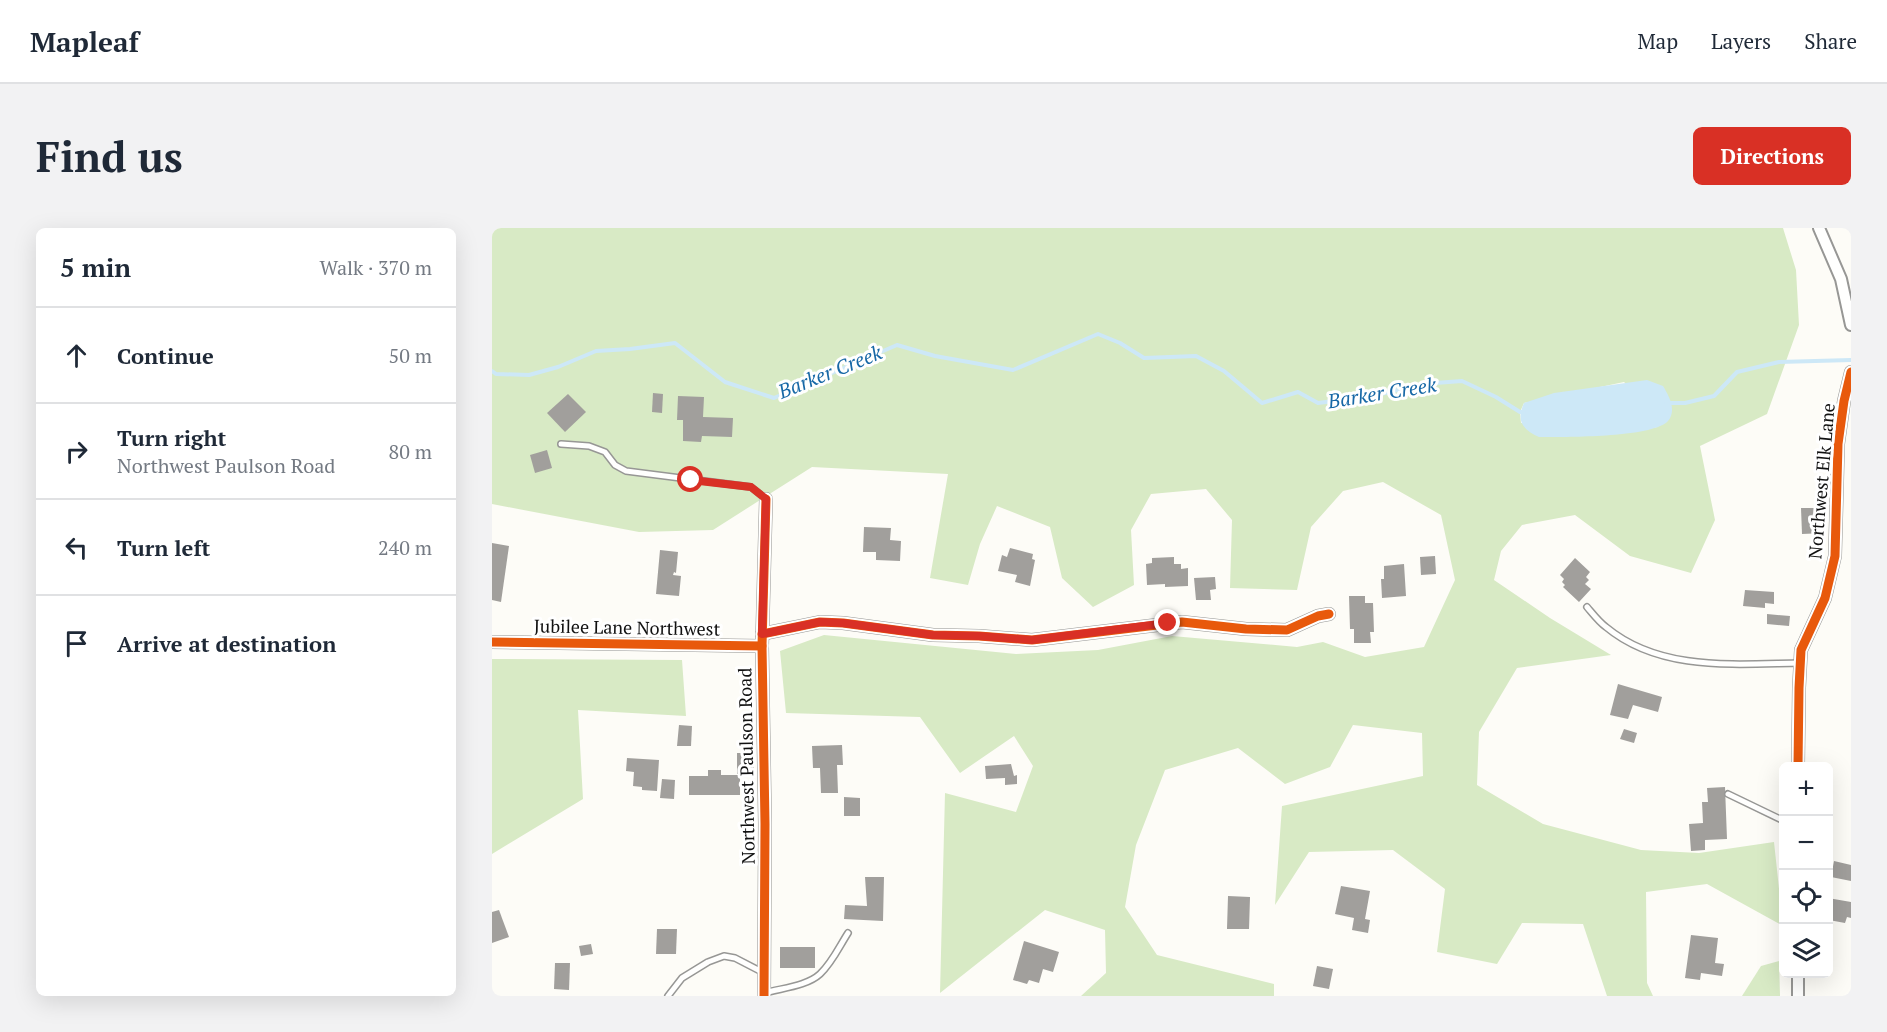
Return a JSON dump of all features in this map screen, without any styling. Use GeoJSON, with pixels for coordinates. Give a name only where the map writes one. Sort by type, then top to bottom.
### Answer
{"type":"FeatureCollection","features":[{"type":"Feature","properties":{"kind":"street"},"geometry":{"type":"LineString","coordinates":[[1819,228],[1841,279],[1851,325]]}},
{"type":"Feature","properties":{"kind":"street","name":"Northwest Elk Lane"},"geometry":{"type":"LineString","coordinates":[[1798,762],[1801,650],[1825,598],[1835,556],[1838,444],[1851,372]]}},
{"type":"Feature","properties":{"kind":"street","name":"Northwest Paulson Road"},"geometry":{"type":"LineString","coordinates":[[763,994],[765,824],[762,634],[766,499]]}},
{"type":"Feature","properties":{"kind":"street"},"geometry":{"type":"LineString","coordinates":[[762,634],[820,622],[933,635],[1032,640],[1182,622],[1246,629],[1287,630],[1318,616],[1329,614]]}},
{"type":"Feature","properties":{"kind":"street","name":"Jubilee Lane Northwest"},"geometry":{"type":"LineString","coordinates":[[492,642],[762,646]]}},
{"type":"Feature","properties":{"kind":"street"},"geometry":{"type":"LineString","coordinates":[[1798,978],[1798,996]]}},
{"type":"Feature","properties":{"kind":"lane"},"geometry":{"type":"LineString","coordinates":[[561,444],[589,446],[605,452],[615,465],[626,471],[751,487],[766,499]]}},
{"type":"Feature","properties":{"kind":"lane"},"geometry":{"type":"LineString","coordinates":[[1587,607],[1606,627],[1631,643],[1659,655],[1708,664],[1800,663]]}},
{"type":"Feature","properties":{"kind":"lane"},"geometry":{"type":"LineString","coordinates":[[1728,794],[1779,819]]}},
{"type":"Feature","properties":{"kind":"lane"},"geometry":{"type":"LineString","coordinates":[[763,994],[818,976],[827,967],[848,933]]}},
{"type":"Feature","properties":{"kind":"lane"},"geometry":{"type":"LineString","coordinates":[[668,996],[682,978],[708,962],[724,956],[735,958],[764,973]]}},
{"type":"Feature","properties":{"kind":"green space"},"geometry":{"type":"Polygon","coordinates":[[[492,228],[1783,228],[1796,270],[1799,325],[1767,414],[1700,446],[1715,520],[1691,573],[1630,556],[1575,515],[1522,525],[1501,551],[1494,580],[1611,655],[1517,668],[1479,732],[1477,785],[1543,824],[1641,850],[1699,853],[1774,842],[1779,889],[1779,924],[1707,884],[1646,892],[1647,983],[1653,996],[1607,996],[1583,924],[1522,923],[1497,964],[1437,952],[1445,889],[1393,850],[1309,852],[1275,905],[1282,806],[1423,776],[1422,733],[1353,725],[1330,767],[1285,784],[1238,748],[1165,770],[1136,845],[1125,907],[1157,955],[1274,984],[1274,996],[1081,996],[1106,973],[1105,930],[1045,910],[940,993],[945,793],[1016,812],[1033,766],[1014,736],[960,773],[920,717],[786,713],[780,651],[824,635],[1016,654],[1098,650],[1172,636],[1297,647],[1323,642],[1365,657],[1424,647],[1455,580],[1441,515],[1383,482],[1343,491],[1311,527],[1297,590],[1230,588],[1232,520],[1206,489],[1151,494],[1131,530],[1134,585],[1093,607],[1062,578],[1050,527],[997,506],[980,544],[968,585],[930,578],[948,474],[812,467],[713,530],[639,532],[492,504],[492,228]],[[1624,382],[1524,403],[1520,412],[1521,423],[1640,431],[1657,427],[1667,421],[1624,382]]]}},
{"type":"Feature","properties":{"kind":"green space"},"geometry":{"type":"Polygon","coordinates":[[[492,659],[682,660],[686,716],[578,710],[583,799],[492,854],[492,659]]]}},
{"type":"Feature","properties":{"kind":"green space"},"geometry":{"type":"Polygon","coordinates":[[[1779,961],[1780,996],[1742,996],[1761,966],[1779,961]]]}},
{"type":"Feature","properties":{"kind":"water"},"geometry":{"type":"Polygon","coordinates":[[[1647,380],[1663,386],[1671,403],[1671,417],[1659,427],[1627,434],[1539,437],[1528,431],[1522,424],[1521,415],[1524,403],[1554,393],[1647,380]]]}},
{"type":"Feature","properties":{"kind":"building"},"geometry":{"type":"Polygon","coordinates":[[[653,393],[663,394],[662,413],[652,412],[653,393]]]}},
{"type":"Feature","properties":{"kind":"building"},"geometry":{"type":"Polygon","coordinates":[[[568,394],[586,412],[565,432],[547,413],[568,394]]]}},
{"type":"Feature","properties":{"kind":"building"},"geometry":{"type":"Polygon","coordinates":[[[678,396],[704,397],[703,417],[733,418],[732,437],[702,436],[701,442],[683,441],[683,420],[677,420],[678,396]]]}},
{"type":"Feature","properties":{"kind":"building"},"geometry":{"type":"Polygon","coordinates":[[[547,450],[552,468],[535,473],[530,455],[547,450]]]}},
{"type":"Feature","properties":{"kind":"building"},"geometry":{"type":"Polygon","coordinates":[[[1801,508],[1824,508],[1825,533],[1802,534],[1801,508]]]}},
{"type":"Feature","properties":{"kind":"building"},"geometry":{"type":"Polygon","coordinates":[[[864,527],[891,528],[890,540],[901,541],[900,561],[876,560],[876,552],[863,552],[864,527]]]}},
{"type":"Feature","properties":{"kind":"building"},"geometry":{"type":"Polygon","coordinates":[[[492,543],[509,546],[501,602],[492,600],[492,543]]]}},
{"type":"Feature","properties":{"kind":"building"},"geometry":{"type":"Polygon","coordinates":[[[1010,548],[1033,554],[1032,559],[1035,560],[1030,586],[1015,582],[1017,575],[998,571],[1002,555],[1007,557],[1010,548]]]}},
{"type":"Feature","properties":{"kind":"building"},"geometry":{"type":"Polygon","coordinates":[[[660,550],[678,552],[676,573],[674,572],[673,575],[681,576],[679,596],[656,594],[660,550]]]}},
{"type":"Feature","properties":{"kind":"building"},"geometry":{"type":"Polygon","coordinates":[[[1435,556],[1436,574],[1421,575],[1420,557],[1435,556]]]}},
{"type":"Feature","properties":{"kind":"building"},"geometry":{"type":"Polygon","coordinates":[[[1174,557],[1174,564],[1181,564],[1181,569],[1188,568],[1188,586],[1147,585],[1146,564],[1152,563],[1152,558],[1174,557]]]}},
{"type":"Feature","properties":{"kind":"building"},"geometry":{"type":"Polygon","coordinates":[[[1575,558],[1590,572],[1586,577],[1589,580],[1585,584],[1591,589],[1579,602],[1563,587],[1564,579],[1560,575],[1575,558]]]}},
{"type":"Feature","properties":{"kind":"building"},"geometry":{"type":"Polygon","coordinates":[[[1404,564],[1406,596],[1382,598],[1381,579],[1384,579],[1384,566],[1404,564]]]}},
{"type":"Feature","properties":{"kind":"building"},"geometry":{"type":"Polygon","coordinates":[[[1215,577],[1216,589],[1210,590],[1211,600],[1196,600],[1194,578],[1215,577]]]}},
{"type":"Feature","properties":{"kind":"building"},"geometry":{"type":"Polygon","coordinates":[[[1745,590],[1774,592],[1774,604],[1765,603],[1765,608],[1743,606],[1745,590]]]}},
{"type":"Feature","properties":{"kind":"building"},"geometry":{"type":"Polygon","coordinates":[[[1349,596],[1365,596],[1365,603],[1373,603],[1374,632],[1370,632],[1371,643],[1354,643],[1354,629],[1350,629],[1349,596]]]}},
{"type":"Feature","properties":{"kind":"building"},"geometry":{"type":"Polygon","coordinates":[[[1767,614],[1790,616],[1789,626],[1767,624],[1767,614]]]}},
{"type":"Feature","properties":{"kind":"building"},"geometry":{"type":"Polygon","coordinates":[[[1618,684],[1662,697],[1658,712],[1633,705],[1628,719],[1610,715],[1618,684]]]}},
{"type":"Feature","properties":{"kind":"building"},"geometry":{"type":"Polygon","coordinates":[[[679,725],[692,726],[691,746],[677,746],[679,725]]]}},
{"type":"Feature","properties":{"kind":"building"},"geometry":{"type":"Polygon","coordinates":[[[1624,729],[1637,733],[1634,743],[1620,739],[1624,729]]]}},
{"type":"Feature","properties":{"kind":"building"},"geometry":{"type":"Polygon","coordinates":[[[842,745],[843,765],[837,765],[838,793],[821,793],[820,768],[813,768],[812,746],[842,745]]]}},
{"type":"Feature","properties":{"kind":"building"},"geometry":{"type":"Polygon","coordinates":[[[737,753],[754,753],[754,774],[737,774],[737,753]]]}},
{"type":"Feature","properties":{"kind":"building"},"geometry":{"type":"Polygon","coordinates":[[[627,758],[659,760],[657,791],[642,790],[642,787],[633,786],[634,772],[626,771],[627,758]]]}},
{"type":"Feature","properties":{"kind":"building"},"geometry":{"type":"Polygon","coordinates":[[[1011,764],[1014,776],[1017,775],[1017,784],[1005,785],[1005,778],[986,779],[985,766],[1011,764]]]}},
{"type":"Feature","properties":{"kind":"building"},"geometry":{"type":"Polygon","coordinates":[[[708,770],[721,770],[721,775],[740,775],[740,795],[689,795],[689,776],[708,776],[708,770]]]}},
{"type":"Feature","properties":{"kind":"building"},"geometry":{"type":"Polygon","coordinates":[[[662,779],[675,780],[674,799],[660,798],[662,779]]]}},
{"type":"Feature","properties":{"kind":"building"},"geometry":{"type":"Polygon","coordinates":[[[1725,787],[1727,839],[1705,840],[1705,850],[1691,851],[1689,824],[1703,823],[1702,802],[1708,802],[1707,788],[1725,787]]]}},
{"type":"Feature","properties":{"kind":"building"},"geometry":{"type":"Polygon","coordinates":[[[844,797],[860,798],[860,816],[844,816],[844,797]]]}},
{"type":"Feature","properties":{"kind":"building"},"geometry":{"type":"Polygon","coordinates":[[[1834,861],[1851,865],[1851,881],[1833,877],[1834,861]]]}},
{"type":"Feature","properties":{"kind":"building"},"geometry":{"type":"Polygon","coordinates":[[[865,877],[884,877],[883,921],[844,919],[845,905],[867,906],[865,877]]]}},
{"type":"Feature","properties":{"kind":"building"},"geometry":{"type":"Polygon","coordinates":[[[1341,886],[1370,891],[1365,919],[1370,920],[1368,933],[1352,930],[1354,918],[1335,914],[1341,886]]]}},
{"type":"Feature","properties":{"kind":"building"},"geometry":{"type":"Polygon","coordinates":[[[1228,896],[1250,897],[1249,929],[1227,929],[1228,896]]]}},
{"type":"Feature","properties":{"kind":"building"},"geometry":{"type":"Polygon","coordinates":[[[1833,899],[1851,902],[1851,918],[1847,917],[1845,923],[1833,921],[1833,899]]]}},
{"type":"Feature","properties":{"kind":"building"},"geometry":{"type":"Polygon","coordinates":[[[499,910],[509,937],[492,943],[492,912],[499,910]]]}},
{"type":"Feature","properties":{"kind":"building"},"geometry":{"type":"Polygon","coordinates":[[[657,929],[677,929],[676,954],[656,954],[657,929]]]}},
{"type":"Feature","properties":{"kind":"building"},"geometry":{"type":"Polygon","coordinates":[[[1691,935],[1718,938],[1715,963],[1724,964],[1722,976],[1701,973],[1700,980],[1685,978],[1691,935]]]}},
{"type":"Feature","properties":{"kind":"building"},"geometry":{"type":"Polygon","coordinates":[[[1024,941],[1059,952],[1053,972],[1043,969],[1039,983],[1029,980],[1027,984],[1013,980],[1024,941]]]}},
{"type":"Feature","properties":{"kind":"building"},"geometry":{"type":"Polygon","coordinates":[[[591,944],[593,954],[581,956],[579,946],[591,944]]]}},
{"type":"Feature","properties":{"kind":"building"},"geometry":{"type":"Polygon","coordinates":[[[780,947],[815,947],[815,968],[780,968],[780,947]]]}},
{"type":"Feature","properties":{"kind":"building"},"geometry":{"type":"Polygon","coordinates":[[[555,963],[570,963],[569,990],[554,989],[555,963]]]}},
{"type":"Feature","properties":{"kind":"building"},"geometry":{"type":"Polygon","coordinates":[[[1317,966],[1333,969],[1329,989],[1313,986],[1317,966]]]}},
{"type":"Feature","properties":{"kind":"waterway","name":"Barker Creek"},"geometry":{"type":"LineString","coordinates":[[492,371],[496,374],[529,375],[558,367],[596,351],[675,343],[725,382],[774,398],[897,345],[935,356],[1013,370],[1098,334],[1120,343],[1144,358],[1196,356],[1224,371],[1262,403],[1298,392],[1318,403],[1373,396],[1422,384],[1462,381],[1524,412]]}},
{"type":"Feature","properties":{"kind":"waterway","name":"Barker Creek"},"geometry":{"type":"LineString","coordinates":[[1666,403],[1685,403],[1714,396],[1737,372],[1779,362],[1851,360]]}},
{"type":"Feature","properties":{"kind":"cycle path"},"geometry":{"type":"LineString","coordinates":[[1798,762],[1801,650],[1825,598],[1835,556],[1838,444],[1851,372]]}},
{"type":"Feature","properties":{"kind":"cycle path"},"geometry":{"type":"LineString","coordinates":[[764,996],[765,824],[762,646],[766,499]]}},
{"type":"Feature","properties":{"kind":"cycle path"},"geometry":{"type":"LineString","coordinates":[[762,634],[820,622],[933,635],[1032,640],[1182,622],[1246,629],[1287,630],[1318,616],[1329,614]]}},
{"type":"Feature","properties":{"kind":"cycle path"},"geometry":{"type":"LineString","coordinates":[[492,642],[762,646]]}},
{"type":"Feature","properties":{"kind":"route"},"geometry":{"type":"LineString","coordinates":[[691,480],[751,487],[766,499],[762,634],[820,622],[933,635],[1032,640],[1168,623]]}}]}
